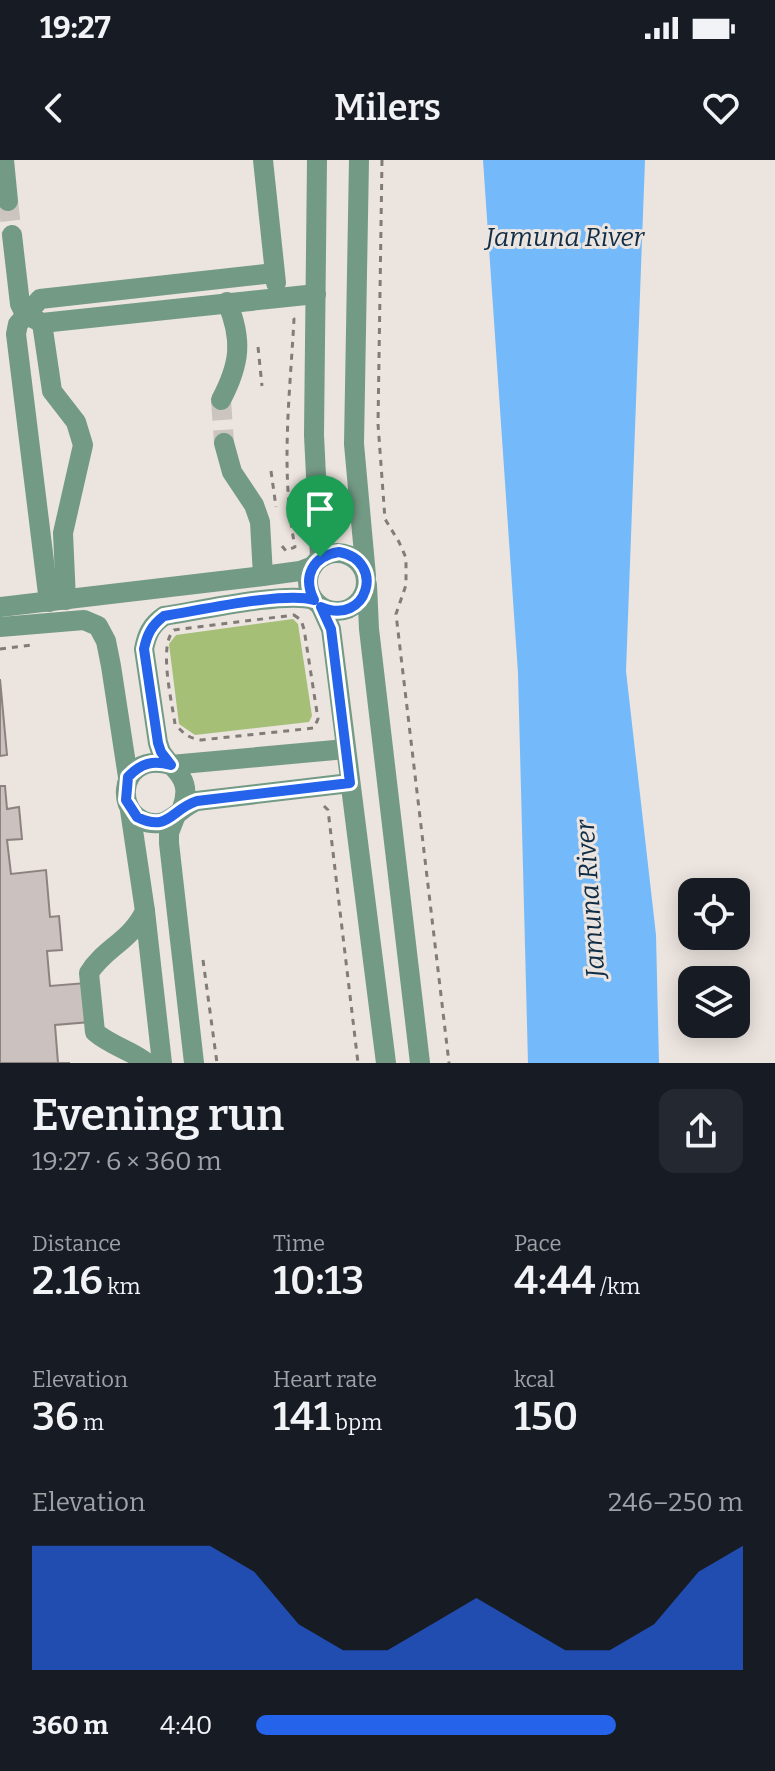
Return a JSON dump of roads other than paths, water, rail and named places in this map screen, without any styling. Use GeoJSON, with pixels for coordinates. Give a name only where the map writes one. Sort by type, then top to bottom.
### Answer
{"type":"FeatureCollection","features":[{"type":"Feature","properties":{"kind":"lane"},"geometry":{"type":"LineString","coordinates":[[4,160],[8,201]]}},
{"type":"Feature","properties":{"kind":"lane"},"geometry":{"type":"LineString","coordinates":[[263,160],[274,273],[284,305]]}},
{"type":"Feature","properties":{"kind":"lane"},"geometry":{"type":"LineString","coordinates":[[317,160],[316,561],[308,583],[331,629],[386,1063]]}},
{"type":"Feature","properties":{"kind":"lane"},"geometry":{"type":"LineString","coordinates":[[359,160],[354,444],[369,629],[420,1063]]}},
{"type":"Feature","properties":{"kind":"lane"},"geometry":{"type":"LineString","coordinates":[[12,235],[9,294],[33,319],[52,391],[76,422],[83,445],[63,533],[58,601]]}},
{"type":"Feature","properties":{"kind":"lane"},"geometry":{"type":"LineString","coordinates":[[33,319],[40,299],[274,273]]}},
{"type":"Feature","properties":{"kind":"lane"},"geometry":{"type":"LineString","coordinates":[[58,601],[16,334],[18,324],[33,319],[227,302],[284,305],[316,294]]}},
{"type":"Feature","properties":{"kind":"lane"},"geometry":{"type":"LineString","coordinates":[[221,400],[237,366],[234,318],[227,302]]}},
{"type":"Feature","properties":{"kind":"lane"},"geometry":{"type":"LineString","coordinates":[[224,443],[232,472],[254,505],[260,522],[263,576]]}},
{"type":"Feature","properties":{"kind":"lane"},"geometry":{"type":"LineString","coordinates":[[0,607],[300,571],[339,552],[348,554],[363,567],[367,580],[364,595],[350,609],[330,611],[305,597],[268,600],[164,616],[147,634],[144,649],[158,743],[187,789],[169,833],[169,843],[194,1063]]}},
{"type":"Feature","properties":{"kind":"lane"},"geometry":{"type":"LineString","coordinates":[[0,627],[84,620],[98,626],[106,641],[128,777],[126,792],[145,911],[162,1063]]}},
{"type":"Feature","properties":{"kind":"lane"},"geometry":{"type":"LineString","coordinates":[[128,777],[142,765],[152,762],[171,765],[346,749]]}},
{"type":"Feature","properties":{"kind":"lane"},"geometry":{"type":"LineString","coordinates":[[130,810],[137,817],[157,823],[167,821],[197,801],[350,783]]}},
{"type":"Feature","properties":{"kind":"lane"},"geometry":{"type":"LineString","coordinates":[[145,911],[135,930],[89,973],[95,1032],[147,1063]]}},
{"type":"Feature","properties":{"kind":"water","name":"Jamuna River"},"geometry":{"type":"Polygon","coordinates":[[[483,160],[645,160],[626,671],[656,935],[659,1063],[528,1063],[518,673],[483,160]]]}},
{"type":"Feature","properties":{"kind":"tunnel"},"geometry":{"type":"LineString","coordinates":[[8,201],[12,235]]}},
{"type":"Feature","properties":{"kind":"tunnel"},"geometry":{"type":"LineString","coordinates":[[221,400],[224,443]]}}]}
